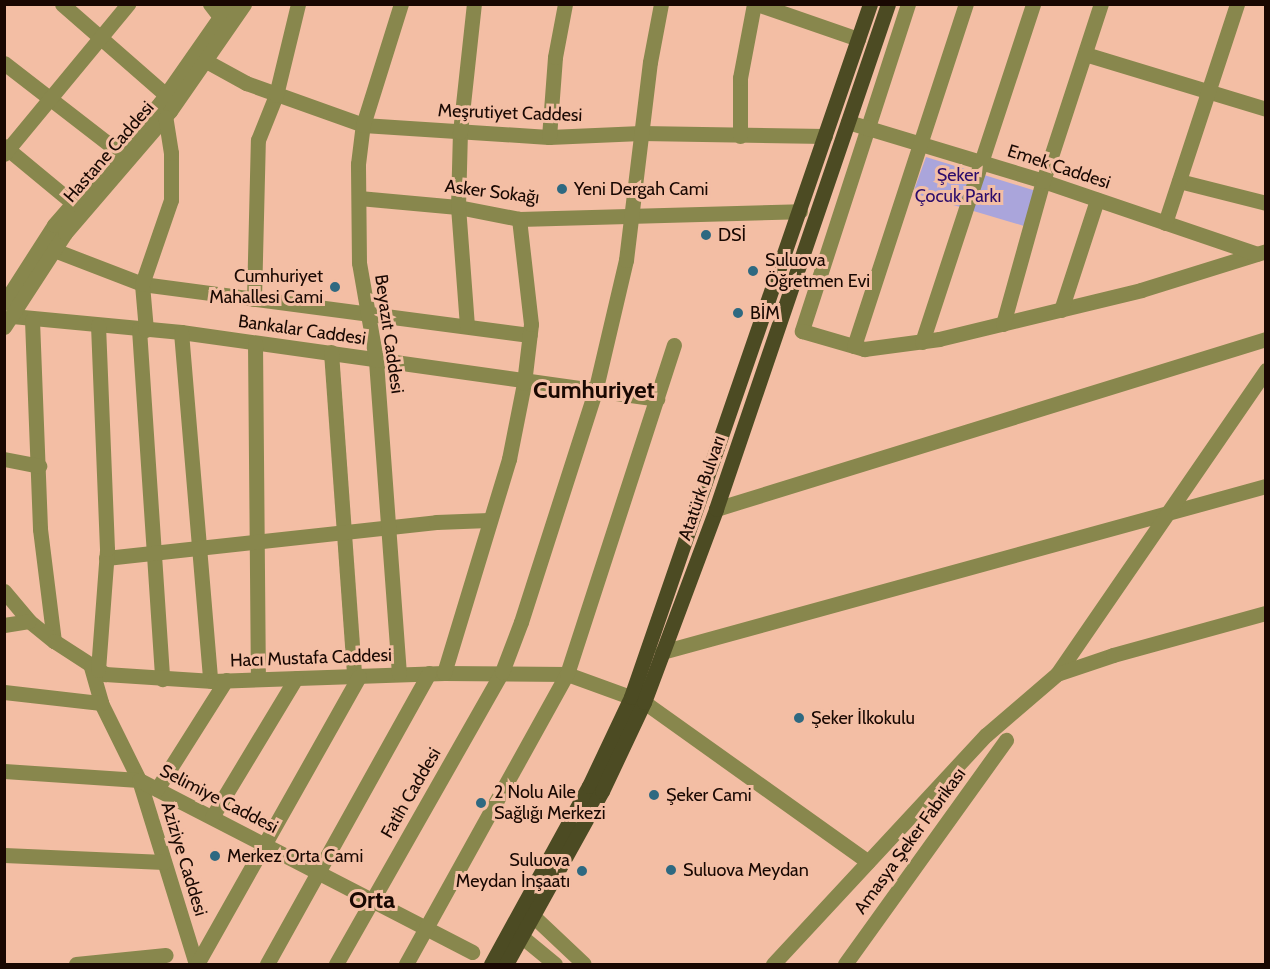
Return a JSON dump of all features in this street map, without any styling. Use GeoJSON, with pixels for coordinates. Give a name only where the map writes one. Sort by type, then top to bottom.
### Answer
{"type":"FeatureCollection","features":[{"type":"Feature","properties":{"kind":"main road","name":"Atatürk Bulvarı"},"geometry":{"type":"LineString","coordinates":[[506,964],[602,791],[638,700],[870,4]]}},
{"type":"Feature","properties":{"kind":"main road","name":"Atatürk Bulvarı"},"geometry":{"type":"LineString","coordinates":[[491,964],[638,700],[662,652],[716,509],[888,4]]}},
{"type":"Feature","properties":{"kind":"street"},"geometry":{"type":"LineString","coordinates":[[62,4],[166,95]]}},
{"type":"Feature","properties":{"kind":"street"},"geometry":{"type":"LineString","coordinates":[[73,203],[6,150],[128,4]]}},
{"type":"Feature","properties":{"kind":"street"},"geometry":{"type":"LineString","coordinates":[[210,4],[224,11]]}},
{"type":"Feature","properties":{"kind":"street","name":"Hastane Caddesi"},"geometry":{"type":"LineString","coordinates":[[7,316],[54,250],[165,117],[244,4]]}},
{"type":"Feature","properties":{"kind":"street"},"geometry":{"type":"LineString","coordinates":[[254,299],[258,140],[276,95],[298,4]]}},
{"type":"Feature","properties":{"kind":"street","name":"Beyazıt Caddesi"},"geometry":{"type":"LineString","coordinates":[[399,674],[376,360],[359,263],[358,198],[363,125],[401,4]]}},
{"type":"Feature","properties":{"kind":"street"},"geometry":{"type":"LineString","coordinates":[[467,326],[459,207],[460,132],[474,4]]}},
{"type":"Feature","properties":{"kind":"street"},"geometry":{"type":"LineString","coordinates":[[549,137],[555,57],[565,4]]}},
{"type":"Feature","properties":{"kind":"street","name":"Fatih Caddesi"},"geometry":{"type":"LineString","coordinates":[[336,964],[502,672],[595,392],[632,218],[641,133],[661,4]]}},
{"type":"Feature","properties":{"kind":"street"},"geometry":{"type":"LineString","coordinates":[[740,136],[740,78],[756,4],[858,39]]}},
{"type":"Feature","properties":{"kind":"street"},"geometry":{"type":"LineString","coordinates":[[908,4],[802,331],[864,349],[922,342],[1060,310],[1261,252]]}},
{"type":"Feature","properties":{"kind":"street"},"geometry":{"type":"LineString","coordinates":[[854,346],[966,4]]}},
{"type":"Feature","properties":{"kind":"street"},"geometry":{"type":"LineString","coordinates":[[922,342],[1033,4]]}},
{"type":"Feature","properties":{"kind":"street"},"geometry":{"type":"LineString","coordinates":[[1003,324],[1043,181],[1101,4]]}},
{"type":"Feature","properties":{"kind":"street"},"geometry":{"type":"LineString","coordinates":[[1165,223],[1237,4]]}},
{"type":"Feature","properties":{"kind":"street","name":"Hastane Caddesi"},"geometry":{"type":"LineString","coordinates":[[7,316],[54,225],[166,95],[224,11]]}},
{"type":"Feature","properties":{"kind":"street"},"geometry":{"type":"LineString","coordinates":[[1085,54],[1266,109]]}},
{"type":"Feature","properties":{"kind":"street","name":"Meşrutiyet Caddesi"},"geometry":{"type":"LineString","coordinates":[[206,61],[276,95],[363,125],[549,137],[641,133],[825,136]]}},
{"type":"Feature","properties":{"kind":"street"},"geometry":{"type":"LineString","coordinates":[[4,63],[118,151]]}},
{"type":"Feature","properties":{"kind":"street"},"geometry":{"type":"LineString","coordinates":[[162,679],[142,329],[142,284],[171,200],[171,153],[165,117]]}},
{"type":"Feature","properties":{"kind":"street","name":"Emek Caddesi"},"geometry":{"type":"LineString","coordinates":[[848,122],[1043,181],[1165,223],[1261,252]]}},
{"type":"Feature","properties":{"kind":"street"},"geometry":{"type":"LineString","coordinates":[[1179,181],[1266,203]]}},
{"type":"Feature","properties":{"kind":"street","name":"Asker Sokağı"},"geometry":{"type":"LineString","coordinates":[[358,198],[459,207],[519,219],[632,218],[800,211]]}},
{"type":"Feature","properties":{"kind":"street"},"geometry":{"type":"LineString","coordinates":[[1060,310],[1097,200]]}},
{"type":"Feature","properties":{"kind":"street"},"geometry":{"type":"LineString","coordinates":[[267,964],[318,872],[436,673],[489,520],[509,459],[524,383],[530,335],[519,219]]}},
{"type":"Feature","properties":{"kind":"street"},"geometry":{"type":"LineString","coordinates":[[54,250],[142,284],[369,316],[530,335]]}},
{"type":"Feature","properties":{"kind":"street","name":"Bankalar Caddesi"},"geometry":{"type":"LineString","coordinates":[[7,316],[181,332],[255,344],[331,351],[524,383],[657,399]]}},
{"type":"Feature","properties":{"kind":"street"},"geometry":{"type":"LineString","coordinates":[[32,320],[40,529],[54,641]]}},
{"type":"Feature","properties":{"kind":"street"},"geometry":{"type":"LineString","coordinates":[[94,669],[106,558],[98,325]]}},
{"type":"Feature","properties":{"kind":"street"},"geometry":{"type":"LineString","coordinates":[[181,332],[202,548],[210,681]]}},
{"type":"Feature","properties":{"kind":"street"},"geometry":{"type":"LineString","coordinates":[[716,509],[1266,339]]}},
{"type":"Feature","properties":{"kind":"street"},"geometry":{"type":"LineString","coordinates":[[255,344],[259,542],[258,679]]}},
{"type":"Feature","properties":{"kind":"street"},"geometry":{"type":"LineString","coordinates":[[406,964],[567,674],[674,345]]}},
{"type":"Feature","properties":{"kind":"street"},"geometry":{"type":"LineString","coordinates":[[197,964],[266,845],[356,676],[331,351]]}},
{"type":"Feature","properties":{"kind":"street"},"geometry":{"type":"LineString","coordinates":[[773,964],[986,735],[1057,674],[1266,370]]}},
{"type":"Feature","properties":{"kind":"street"},"geometry":{"type":"LineString","coordinates":[[4,459],[39,466]]}},
{"type":"Feature","properties":{"kind":"street"},"geometry":{"type":"LineString","coordinates":[[662,652],[1266,486]]}},
{"type":"Feature","properties":{"kind":"street"},"geometry":{"type":"LineString","coordinates":[[106,558],[390,528],[489,520]]}},
{"type":"Feature","properties":{"kind":"street","name":"Hacı Mustafa Caddesi"},"geometry":{"type":"LineString","coordinates":[[4,591],[29,621],[94,669],[162,679],[210,681],[436,673],[567,674],[638,700],[868,862]]}},
{"type":"Feature","properties":{"kind":"street"},"geometry":{"type":"LineString","coordinates":[[1057,674],[1113,655],[1266,614]]}},
{"type":"Feature","properties":{"kind":"street"},"geometry":{"type":"LineString","coordinates":[[4,625],[29,621]]}},
{"type":"Feature","properties":{"kind":"street","name":"Aziziye Caddesi"},"geometry":{"type":"LineString","coordinates":[[94,669],[101,703],[139,780],[197,964]]}},
{"type":"Feature","properties":{"kind":"street"},"geometry":{"type":"LineString","coordinates":[[212,818],[296,678]]}},
{"type":"Feature","properties":{"kind":"street"},"geometry":{"type":"LineString","coordinates":[[157,789],[226,680]]}},
{"type":"Feature","properties":{"kind":"street"},"geometry":{"type":"LineString","coordinates":[[4,692],[101,703]]}},
{"type":"Feature","properties":{"kind":"street","name":"Amasya Şeker Fabrikası"},"geometry":{"type":"LineString","coordinates":[[845,964],[1006,740]]}},
{"type":"Feature","properties":{"kind":"street"},"geometry":{"type":"LineString","coordinates":[[4,771],[139,780]]}},
{"type":"Feature","properties":{"kind":"street","name":"Selimiye Caddesi"},"geometry":{"type":"LineString","coordinates":[[139,780],[472,952]]}},
{"type":"Feature","properties":{"kind":"street"},"geometry":{"type":"LineString","coordinates":[[4,855],[164,862]]}},
{"type":"Feature","properties":{"kind":"street"},"geometry":{"type":"LineString","coordinates":[[532,915],[584,964]]}},
{"type":"Feature","properties":{"kind":"street"},"geometry":{"type":"LineString","coordinates":[[521,936],[555,964]]}},
{"type":"Feature","properties":{"kind":"street"},"geometry":{"type":"LineString","coordinates":[[76,964],[166,955]]}},
{"type":"Feature","properties":{"kind":"green space","name":"Şeker Çocuk Parkı"},"geometry":{"type":"Polygon","coordinates":[[[926,157],[1036,191],[1024,226],[913,193],[926,157]]]}},
{"type":"Feature","properties":{"kind":"place","name":"Yeni Dergah Cami"},"geometry":{"type":"Point","coordinates":[562,189]}},
{"type":"Feature","properties":{"kind":"place","name":"DSİ"},"geometry":{"type":"Point","coordinates":[706,235]}},
{"type":"Feature","properties":{"kind":"place","name":"Suluova Öğretmen Evi"},"geometry":{"type":"Point","coordinates":[753,271]}},
{"type":"Feature","properties":{"kind":"place","name":"Cumhuriyet Mahallesi Cami"},"geometry":{"type":"Point","coordinates":[335,287]}},
{"type":"Feature","properties":{"kind":"place","name":"BİM"},"geometry":{"type":"Point","coordinates":[738,313]}},
{"type":"Feature","properties":{"kind":"place","name":"Şeker İlkokulu"},"geometry":{"type":"Point","coordinates":[799,718]}},
{"type":"Feature","properties":{"kind":"place","name":"Şeker Cami"},"geometry":{"type":"Point","coordinates":[654,795]}},
{"type":"Feature","properties":{"kind":"place","name":"2 Nolu Aile Sağlığı Merkezi"},"geometry":{"type":"Point","coordinates":[481,803]}},
{"type":"Feature","properties":{"kind":"place","name":"Merkez Orta Cami"},"geometry":{"type":"Point","coordinates":[215,856]}},
{"type":"Feature","properties":{"kind":"place","name":"Suluova Meydan"},"geometry":{"type":"Point","coordinates":[671,870]}},
{"type":"Feature","properties":{"kind":"place","name":"Suluova Meydan İnşaatı"},"geometry":{"type":"Point","coordinates":[582,871]}},
{"type":"Feature","properties":{"kind":"district","name":"Cumhuriyet"},"geometry":{"type":"Point","coordinates":[594,390]}},
{"type":"Feature","properties":{"kind":"district","name":"Orta"},"geometry":{"type":"Point","coordinates":[372,900]}}]}
